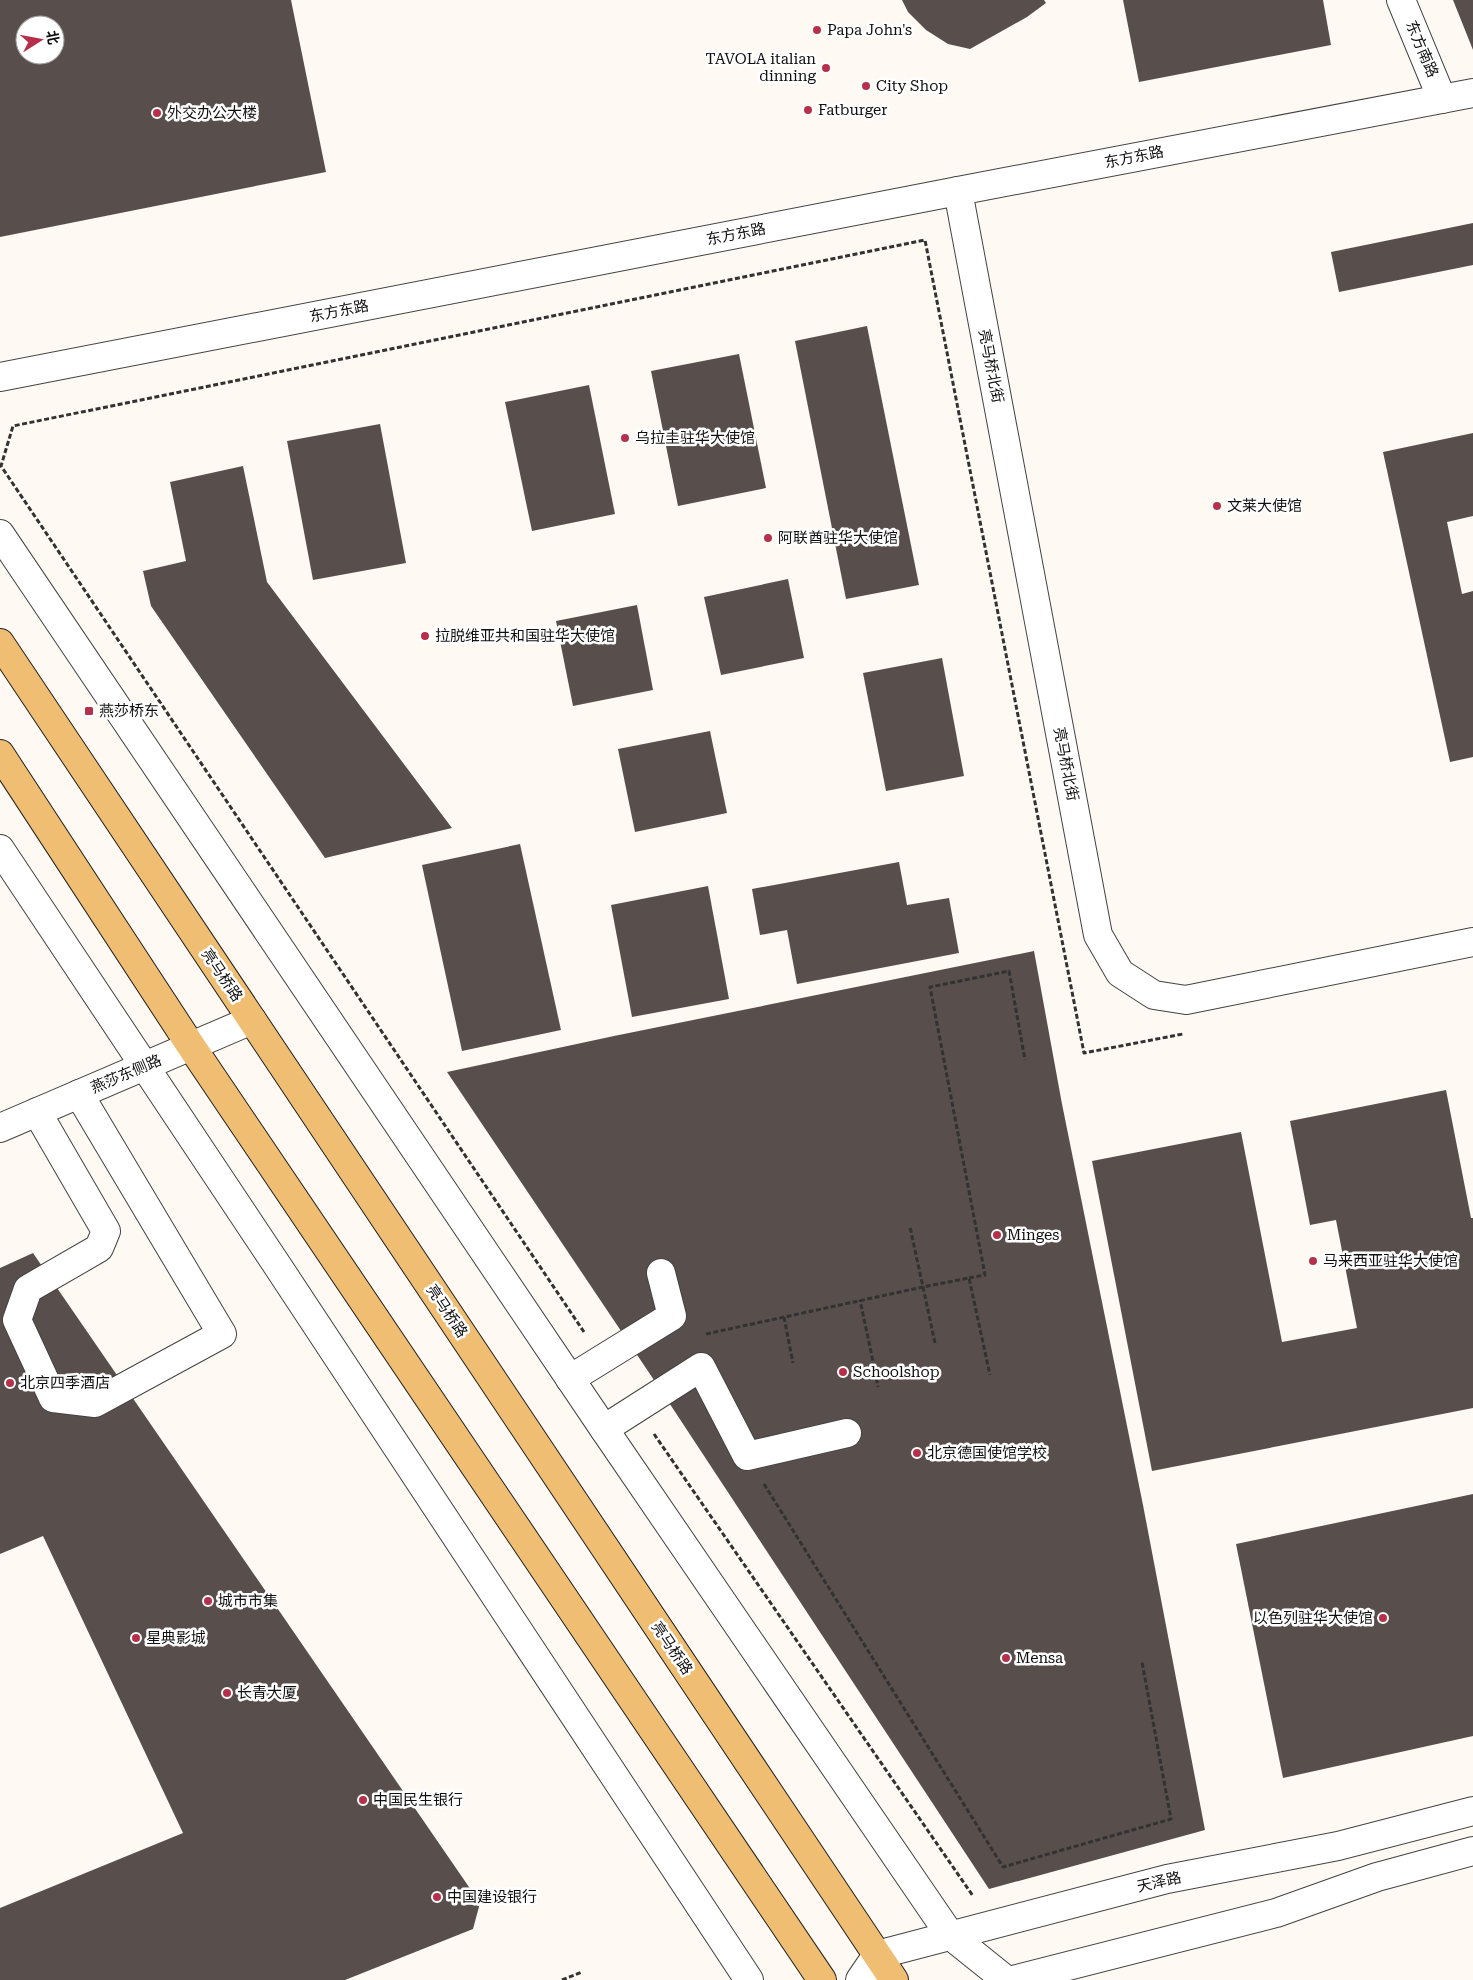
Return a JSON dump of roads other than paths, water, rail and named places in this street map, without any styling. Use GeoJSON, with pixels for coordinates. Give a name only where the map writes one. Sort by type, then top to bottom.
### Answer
{"type":"FeatureCollection","features":[{"type":"Feature","properties":{"kind":"main road","name":"亮马桥路"},"geometry":{"type":"LineString","coordinates":[[0,643],[894,1980]]}},
{"type":"Feature","properties":{"kind":"main road"},"geometry":{"type":"LineString","coordinates":[[0,754],[191,1046],[822,1980]]}},
{"type":"Feature","properties":{"kind":"street","name":"东方南路"},"geometry":{"type":"LineString","coordinates":[[1401,0],[1442,99]]}},
{"type":"Feature","properties":{"kind":"street","name":"东方东路"},"geometry":{"type":"LineString","coordinates":[[0,377],[1473,93]]}},
{"type":"Feature","properties":{"kind":"street","name":"亮马桥北街"},"geometry":{"type":"LineString","coordinates":[[958,191],[1098,934],[1120,973],[1154,995],[1186,1000],[1473,942]]}},
{"type":"Feature","properties":{"kind":"street"},"geometry":{"type":"LineString","coordinates":[[0,534],[93,675],[604,1429],[950,1935],[1006,1980]]}},
{"type":"Feature","properties":{"kind":"street"},"geometry":{"type":"LineString","coordinates":[[0,849],[749,1980]]}},
{"type":"Feature","properties":{"kind":"street","name":"燕莎东侧路"},"geometry":{"type":"LineString","coordinates":[[0,1128],[252,1020]]}},
{"type":"Feature","properties":{"kind":"street"},"geometry":{"type":"LineString","coordinates":[[37,1112],[106,1232],[99,1248],[28,1289],[16,1320],[53,1398],[95,1402],[222,1334],[79,1094]]}},
{"type":"Feature","properties":{"kind":"street"},"geometry":{"type":"LineString","coordinates":[[570,1378],[672,1316],[661,1273]]}},
{"type":"Feature","properties":{"kind":"street"},"geometry":{"type":"LineString","coordinates":[[604,1429],[701,1368],[747,1456],[847,1433]]}},
{"type":"Feature","properties":{"kind":"street","name":"天泽路"},"geometry":{"type":"LineString","coordinates":[[878,1955],[1168,1879],[1338,1846],[1473,1811]]}},
{"type":"Feature","properties":{"kind":"street"},"geometry":{"type":"LineString","coordinates":[[1013,1980],[1276,1913],[1377,1877],[1473,1852]]}},
{"type":"Feature","properties":{"kind":"street"},"geometry":{"type":"LineString","coordinates":[[860,1980],[878,1955]]}},
{"type":"Feature","properties":{"kind":"place","name":"Papa John's"},"geometry":{"type":"Point","coordinates":[817,30]}},
{"type":"Feature","properties":{"kind":"place","name":"TAVOLA italian dinning"},"geometry":{"type":"Point","coordinates":[826,68]}},
{"type":"Feature","properties":{"kind":"place","name":"City Shop"},"geometry":{"type":"Point","coordinates":[866,86]}},
{"type":"Feature","properties":{"kind":"place","name":"Fatburger"},"geometry":{"type":"Point","coordinates":[808,110]}},
{"type":"Feature","properties":{"kind":"place","name":"外交办公大楼"},"geometry":{"type":"Point","coordinates":[157,113]}},
{"type":"Feature","properties":{"kind":"place","name":"乌拉圭驻华大使馆"},"geometry":{"type":"Point","coordinates":[625,438]}},
{"type":"Feature","properties":{"kind":"place","name":"文莱大使馆"},"geometry":{"type":"Point","coordinates":[1217,506]}},
{"type":"Feature","properties":{"kind":"place","name":"阿联酋驻华大使馆"},"geometry":{"type":"Point","coordinates":[768,538]}},
{"type":"Feature","properties":{"kind":"place","name":"拉脱维亚共和国驻华大使馆"},"geometry":{"type":"Point","coordinates":[425,636]}},
{"type":"Feature","properties":{"kind":"place","name":"燕莎桥东"},"geometry":{"type":"Point","coordinates":[89,711]}},
{"type":"Feature","properties":{"kind":"place","name":"Minges"},"geometry":{"type":"Point","coordinates":[997,1235]}},
{"type":"Feature","properties":{"kind":"place","name":"马来西亚驻华大使馆"},"geometry":{"type":"Point","coordinates":[1313,1261]}},
{"type":"Feature","properties":{"kind":"place","name":"Schoolshop"},"geometry":{"type":"Point","coordinates":[843,1372]}},
{"type":"Feature","properties":{"kind":"place","name":"北京四季酒店"},"geometry":{"type":"Point","coordinates":[10,1383]}},
{"type":"Feature","properties":{"kind":"place","name":"北京德国使馆学校"},"geometry":{"type":"Point","coordinates":[917,1453]}},
{"type":"Feature","properties":{"kind":"place","name":"城市市集"},"geometry":{"type":"Point","coordinates":[208,1601]}},
{"type":"Feature","properties":{"kind":"place","name":"以色列驻华大使馆"},"geometry":{"type":"Point","coordinates":[1383,1618]}},
{"type":"Feature","properties":{"kind":"place","name":"星典影城"},"geometry":{"type":"Point","coordinates":[136,1638]}},
{"type":"Feature","properties":{"kind":"place","name":"Mensa"},"geometry":{"type":"Point","coordinates":[1006,1658]}},
{"type":"Feature","properties":{"kind":"place","name":"长青大厦"},"geometry":{"type":"Point","coordinates":[227,1693]}},
{"type":"Feature","properties":{"kind":"place","name":"中国民生银行"},"geometry":{"type":"Point","coordinates":[363,1800]}},
{"type":"Feature","properties":{"kind":"place","name":"中国建设银行"},"geometry":{"type":"Point","coordinates":[437,1897]}}]}
